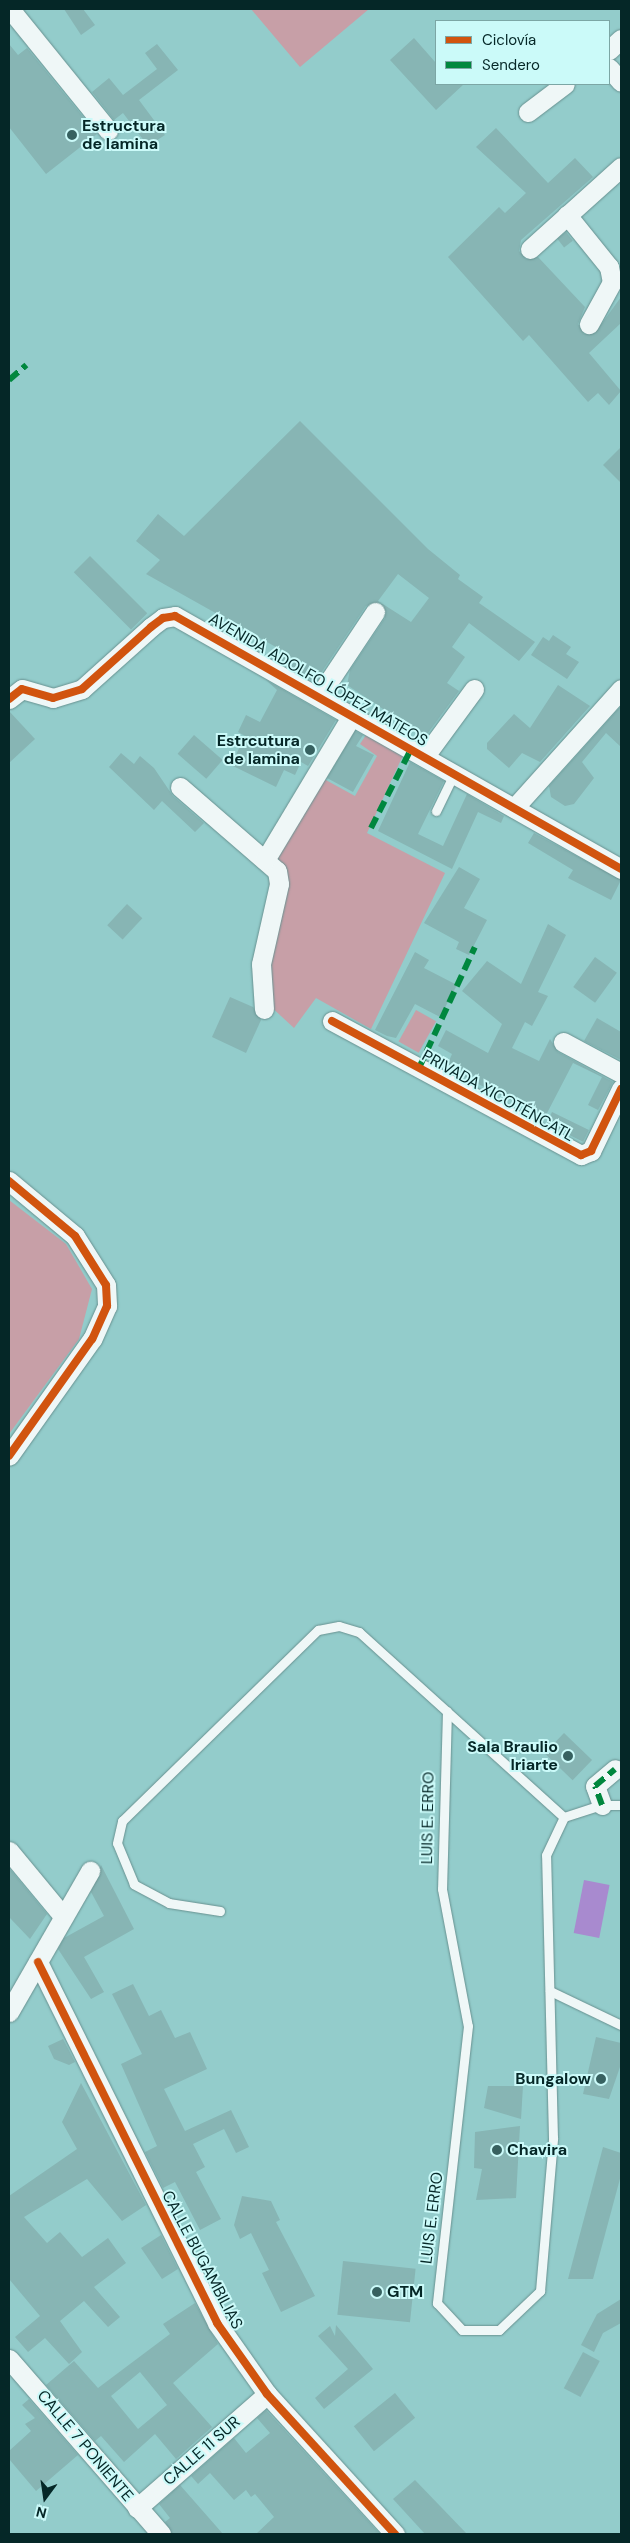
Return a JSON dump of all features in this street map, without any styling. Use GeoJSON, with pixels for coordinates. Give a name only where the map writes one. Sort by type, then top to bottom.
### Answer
{"type":"FeatureCollection","features":[{"type":"Feature","properties":{"kind":"street"},"geometry":{"type":"LineString","coordinates":[[10,9],[108,130]]}},
{"type":"Feature","properties":{"kind":"street"},"geometry":{"type":"LineString","coordinates":[[610,49],[621,39]]}},
{"type":"Feature","properties":{"kind":"street"},"geometry":{"type":"LineString","coordinates":[[610,69],[621,82]]}},
{"type":"Feature","properties":{"kind":"street"},"geometry":{"type":"LineString","coordinates":[[528,112],[564,85]]}},
{"type":"Feature","properties":{"kind":"street"},"geometry":{"type":"LineString","coordinates":[[530,249],[621,167]]}},
{"type":"Feature","properties":{"kind":"street"},"geometry":{"type":"LineString","coordinates":[[567,215],[609,268],[612,282],[589,324]]}},
{"type":"Feature","properties":{"kind":"street"},"geometry":{"type":"LineString","coordinates":[[319,696],[375,612]]}},
{"type":"Feature","properties":{"kind":"street","name":"AVENIDA ADOLFO LÓPEZ MATEOS"},"geometry":{"type":"LineString","coordinates":[[9,699],[22,689],[53,698],[82,689],[151,627],[175,616],[352,714],[514,808],[618,863]]}},
{"type":"Feature","properties":{"kind":"street"},"geometry":{"type":"LineString","coordinates":[[425,756],[474,689]]}},
{"type":"Feature","properties":{"kind":"street"},"geometry":{"type":"LineString","coordinates":[[514,808],[621,689]]}},
{"type":"Feature","properties":{"kind":"street"},"geometry":{"type":"LineString","coordinates":[[265,860],[352,714]]}},
{"type":"Feature","properties":{"kind":"street"},"geometry":{"type":"LineString","coordinates":[[180,787],[277,871],[279,884],[261,964],[264,1009]]}},
{"type":"Feature","properties":{"kind":"street","name":"PRIVADA XICOTÉNCATL"},"geometry":{"type":"LineString","coordinates":[[332,1021],[581,1155],[591,1151],[621,1090]]}},
{"type":"Feature","properties":{"kind":"street"},"geometry":{"type":"LineString","coordinates":[[564,1042],[621,1073]]}},
{"type":"Feature","properties":{"kind":"street"},"geometry":{"type":"LineString","coordinates":[[9,1181],[75,1236],[106,1285],[106,1306],[92,1339],[9,1456]]}},
{"type":"Feature","properties":{"kind":"street"},"geometry":{"type":"LineString","coordinates":[[602,1805],[595,1786],[615,1770]]}},
{"type":"Feature","properties":{"kind":"street"},"geometry":{"type":"LineString","coordinates":[[9,1851],[63,1916]]}},
{"type":"Feature","properties":{"kind":"street"},"geometry":{"type":"LineString","coordinates":[[9,2012],[90,1871]]}},
{"type":"Feature","properties":{"kind":"street","name":"CALLE BUGAMBILIAS"},"geometry":{"type":"LineString","coordinates":[[38,1962],[217,2323],[266,2394],[395,2534]]}},
{"type":"Feature","properties":{"kind":"street","name":"CALLE 7 PONIENTE"},"geometry":{"type":"LineString","coordinates":[[9,2358],[161,2534]]}},
{"type":"Feature","properties":{"kind":"street","name":"CALLE 11 SUR"},"geometry":{"type":"LineString","coordinates":[[137,2508],[266,2394]]}},
{"type":"Feature","properties":{"kind":"lane"},"geometry":{"type":"LineString","coordinates":[[436,811],[454,774]]}},
{"type":"Feature","properties":{"kind":"lane"},"geometry":{"type":"LineString","coordinates":[[220,1911],[169,1903],[134,1884],[117,1844],[122,1821],[318,1630],[339,1626],[359,1632],[564,1817],[602,1805],[621,1805]]}},
{"type":"Feature","properties":{"kind":"lane","name":"LUIS E. ERRO"},"geometry":{"type":"LineString","coordinates":[[447,1711],[442,1889],[468,2026],[437,2303],[462,2330],[499,2330],[540,2291],[553,2138],[546,1855],[564,1817]]}},
{"type":"Feature","properties":{"kind":"lane"},"geometry":{"type":"LineString","coordinates":[[550,1991],[621,2024]]}},
{"type":"Feature","properties":{"kind":"shaded area"},"geometry":{"type":"Polygon","coordinates":[[[251,9],[369,9],[300,67],[251,9]]]}},
{"type":"Feature","properties":{"kind":"shaded area"},"geometry":{"type":"Polygon","coordinates":[[[370,729],[405,751],[367,833],[445,873],[371,1029],[316,998],[294,1028],[268,1004],[270,858],[324,779],[355,796],[377,756],[360,744],[370,729]]]}},
{"type":"Feature","properties":{"kind":"shaded area"},"geometry":{"type":"Polygon","coordinates":[[[416,1010],[436,1021],[419,1053],[399,1041],[416,1010]]]}},
{"type":"Feature","properties":{"kind":"shaded area"},"geometry":{"type":"Polygon","coordinates":[[[9,1200],[66,1244],[92,1289],[79,1339],[9,1434],[9,1200]]]}},
{"type":"Feature","properties":{"kind":"shaded area"},"geometry":{"type":"Polygon","coordinates":[[[584,1880],[610,1885],[599,1938],[574,1933],[584,1880]]]}},
{"type":"Feature","properties":{"kind":"building"},"geometry":{"type":"Polygon","coordinates":[[[64,9],[83,9],[95,25],[81,35],[64,9]]]}},
{"type":"Feature","properties":{"kind":"building"},"geometry":{"type":"Polygon","coordinates":[[[414,38],[435,62],[435,85],[463,85],[436,110],[390,60],[414,38]]]}},
{"type":"Feature","properties":{"kind":"building"},"geometry":{"type":"Polygon","coordinates":[[[9,44],[18,55],[27,48],[97,134],[46,174],[9,127],[9,44]]]}},
{"type":"Feature","properties":{"kind":"building"},"geometry":{"type":"Polygon","coordinates":[[[157,44],[178,70],[139,100],[165,135],[148,146],[123,113],[114,120],[92,92],[109,78],[123,95],[157,69],[145,53],[157,44]]]}},
{"type":"Feature","properties":{"kind":"building"},"geometry":{"type":"Polygon","coordinates":[[[496,128],[548,183],[575,158],[593,177],[521,240],[519,251],[526,259],[538,257],[585,307],[578,324],[584,334],[595,333],[621,297],[621,323],[589,353],[621,391],[609,405],[598,393],[588,402],[529,335],[523,341],[448,257],[499,207],[505,213],[526,193],[476,147],[496,128]]]}},
{"type":"Feature","properties":{"kind":"building"},"geometry":{"type":"Polygon","coordinates":[[[566,232],[573,241],[564,247],[557,239],[566,232]]]}},
{"type":"Feature","properties":{"kind":"building"},"geometry":{"type":"Polygon","coordinates":[[[300,421],[428,549],[460,575],[458,579],[483,597],[479,603],[535,642],[519,661],[469,623],[452,647],[465,657],[447,683],[459,691],[425,737],[347,685],[350,670],[385,618],[381,603],[411,622],[429,598],[398,574],[378,601],[380,602],[366,606],[315,682],[277,661],[283,651],[146,574],[160,560],[136,541],[158,514],[184,536],[300,421]]]}},
{"type":"Feature","properties":{"kind":"building"},"geometry":{"type":"Polygon","coordinates":[[[621,447],[621,483],[603,465],[621,447]]]}},
{"type":"Feature","properties":{"kind":"building"},"geometry":{"type":"Polygon","coordinates":[[[90,556],[147,613],[131,630],[74,572],[90,556]]]}},
{"type":"Feature","properties":{"kind":"building"},"geometry":{"type":"Polygon","coordinates":[[[553,635],[571,647],[566,654],[579,662],[567,679],[531,655],[543,637],[549,641],[553,635]]]}},
{"type":"Feature","properties":{"kind":"building"},"geometry":{"type":"Polygon","coordinates":[[[266,680],[336,720],[308,766],[301,762],[295,775],[284,770],[276,787],[231,765],[245,736],[238,732],[246,715],[260,722],[277,690],[266,680]]]}},
{"type":"Feature","properties":{"kind":"building"},"geometry":{"type":"Polygon","coordinates":[[[558,685],[590,706],[540,762],[522,753],[509,768],[487,749],[487,743],[514,714],[530,728],[558,685]]]}},
{"type":"Feature","properties":{"kind":"building"},"geometry":{"type":"Polygon","coordinates":[[[621,706],[621,747],[606,733],[582,762],[594,778],[574,804],[565,806],[551,797],[549,786],[621,706]]]}},
{"type":"Feature","properties":{"kind":"building"},"geometry":{"type":"Polygon","coordinates":[[[9,711],[35,739],[9,763],[9,711]]]}},
{"type":"Feature","properties":{"kind":"building"},"geometry":{"type":"Polygon","coordinates":[[[355,731],[363,735],[356,746],[374,755],[353,792],[327,778],[355,731]]]}},
{"type":"Feature","properties":{"kind":"building"},"geometry":{"type":"Polygon","coordinates":[[[194,735],[223,760],[206,779],[178,754],[194,735]]]}},
{"type":"Feature","properties":{"kind":"building"},"geometry":{"type":"Polygon","coordinates":[[[121,753],[134,764],[140,756],[154,768],[173,796],[204,823],[195,832],[162,801],[154,810],[109,767],[121,753]]]}},
{"type":"Feature","properties":{"kind":"building"},"geometry":{"type":"Polygon","coordinates":[[[410,762],[444,781],[418,834],[443,846],[467,794],[504,816],[501,823],[478,812],[452,869],[378,831],[410,762]]]}},
{"type":"Feature","properties":{"kind":"building"},"geometry":{"type":"Polygon","coordinates":[[[534,833],[621,880],[611,900],[568,878],[573,870],[528,843],[534,833]]]}},
{"type":"Feature","properties":{"kind":"building"},"geometry":{"type":"Polygon","coordinates":[[[459,867],[480,879],[464,908],[487,920],[469,955],[456,949],[459,942],[424,923],[459,867]]]}},
{"type":"Feature","properties":{"kind":"building"},"geometry":{"type":"Polygon","coordinates":[[[127,904],[142,918],[123,940],[107,925],[127,904]]]}},
{"type":"Feature","properties":{"kind":"building"},"geometry":{"type":"Polygon","coordinates":[[[548,924],[566,935],[538,992],[548,996],[532,1026],[525,1022],[512,1048],[539,1061],[550,1039],[558,1052],[613,1082],[598,1110],[588,1105],[602,1077],[573,1063],[545,1117],[446,1068],[452,1054],[438,1046],[446,1030],[488,1053],[502,1024],[462,991],[487,961],[521,984],[548,924]]]}},
{"type":"Feature","properties":{"kind":"building"},"geometry":{"type":"Polygon","coordinates":[[[415,952],[429,960],[424,968],[457,985],[440,1017],[415,1004],[396,1038],[387,1036],[375,1030],[415,952]]]}},
{"type":"Feature","properties":{"kind":"building"},"geometry":{"type":"Polygon","coordinates":[[[595,957],[617,973],[595,1003],[573,987],[595,957]]]}},
{"type":"Feature","properties":{"kind":"building"},"geometry":{"type":"Polygon","coordinates":[[[230,997],[253,1007],[261,1020],[246,1053],[212,1037],[230,997]]]}},
{"type":"Feature","properties":{"kind":"building"},"geometry":{"type":"Polygon","coordinates":[[[597,1018],[621,1032],[621,1060],[584,1041],[597,1018]]]}},
{"type":"Feature","properties":{"kind":"building"},"geometry":{"type":"Polygon","coordinates":[[[552,1112],[589,1130],[583,1142],[546,1124],[552,1112]]]}},
{"type":"Feature","properties":{"kind":"building","name":"Sala Braulio Iriarte"},"geometry":{"type":"Polygon","coordinates":[[[564,1733],[592,1760],[573,1780],[545,1753],[564,1733]]]}},
{"type":"Feature","properties":{"kind":"building"},"geometry":{"type":"Polygon","coordinates":[[[101,1865],[134,1929],[84,1957],[104,1992],[91,1999],[58,1949],[64,1938],[104,1916],[91,1892],[101,1865]]]}},
{"type":"Feature","properties":{"kind":"building"},"geometry":{"type":"Polygon","coordinates":[[[9,1868],[47,1914],[30,1939],[9,1917],[9,1868]]]}},
{"type":"Feature","properties":{"kind":"building"},"geometry":{"type":"Polygon","coordinates":[[[133,1984],[149,2016],[161,2010],[175,2038],[190,2032],[207,2069],[164,2089],[185,2131],[231,2110],[249,2147],[236,2153],[224,2129],[193,2144],[205,2167],[196,2172],[221,2219],[200,2230],[175,2182],[163,2188],[145,2152],[157,2146],[121,2064],[142,2054],[112,1994],[133,1984]]]}},
{"type":"Feature","properties":{"kind":"building","name":"Bungalow"},"geometry":{"type":"Polygon","coordinates":[[[596,2037],[621,2043],[621,2064],[609,2099],[583,2094],[596,2037]]]}},
{"type":"Feature","properties":{"kind":"building"},"geometry":{"type":"Polygon","coordinates":[[[63,2039],[75,2062],[69,2065],[54,2059],[48,2046],[63,2039]]]}},
{"type":"Feature","properties":{"kind":"building"},"geometry":{"type":"Polygon","coordinates":[[[81,2083],[146,2205],[122,2221],[87,2179],[24,2217],[47,2243],[60,2232],[82,2257],[108,2238],[126,2263],[94,2287],[120,2317],[108,2327],[84,2301],[60,2321],[82,2352],[69,2364],[45,2338],[28,2352],[15,2337],[40,2316],[9,2279],[9,2196],[77,2149],[62,2122],[81,2083]]]}},
{"type":"Feature","properties":{"kind":"building"},"geometry":{"type":"Polygon","coordinates":[[[488,2086],[523,2086],[521,2119],[484,2108],[488,2086]]]}},
{"type":"Feature","properties":{"kind":"building","name":"Chavira"},"geometry":{"type":"Polygon","coordinates":[[[520,2126],[516,2198],[476,2200],[482,2169],[474,2168],[475,2132],[520,2126]]]}},
{"type":"Feature","properties":{"kind":"building"},"geometry":{"type":"Polygon","coordinates":[[[603,2147],[621,2153],[621,2175],[593,2279],[568,2279],[603,2147]]]}},
{"type":"Feature","properties":{"kind":"building"},"geometry":{"type":"Polygon","coordinates":[[[242,2196],[271,2201],[280,2220],[276,2222],[315,2296],[281,2312],[262,2273],[269,2270],[251,2233],[240,2239],[234,2225],[242,2196]]]}},
{"type":"Feature","properties":{"kind":"building"},"geometry":{"type":"Polygon","coordinates":[[[161,2235],[178,2269],[162,2279],[141,2248],[161,2235]]]}},
{"type":"Feature","properties":{"kind":"building","name":"GTM"},"geometry":{"type":"Polygon","coordinates":[[[343,2261],[416,2269],[410,2322],[337,2315],[343,2261]]]}},
{"type":"Feature","properties":{"kind":"building"},"geometry":{"type":"Polygon","coordinates":[[[621,2299],[621,2323],[603,2333],[594,2352],[581,2345],[597,2314],[621,2299]]]}},
{"type":"Feature","properties":{"kind":"building"},"geometry":{"type":"Polygon","coordinates":[[[195,2303],[218,2344],[173,2383],[212,2427],[176,2459],[155,2434],[124,2462],[101,2436],[95,2441],[46,2385],[74,2361],[98,2388],[170,2334],[163,2324],[195,2303]],[[140,2372],[111,2396],[138,2429],[167,2405],[140,2372]]]}},
{"type":"Feature","properties":{"kind":"building"},"geometry":{"type":"Polygon","coordinates":[[[336,2325],[373,2369],[324,2409],[315,2398],[348,2369],[318,2336],[330,2326],[335,2336],[336,2325]]]}},
{"type":"Feature","properties":{"kind":"building"},"geometry":{"type":"Polygon","coordinates":[[[583,2352],[600,2361],[581,2397],[564,2388],[583,2352]]]}},
{"type":"Feature","properties":{"kind":"building"},"geometry":{"type":"Polygon","coordinates":[[[395,2393],[415,2418],[374,2451],[354,2426],[395,2393]]]}},
{"type":"Feature","properties":{"kind":"building"},"geometry":{"type":"Polygon","coordinates":[[[29,2399],[78,2455],[36,2491],[9,2459],[9,2451],[31,2431],[25,2424],[35,2418],[22,2405],[29,2399]]]}},
{"type":"Feature","properties":{"kind":"building"},"geometry":{"type":"Polygon","coordinates":[[[266,2410],[380,2534],[256,2534],[274,2517],[255,2494],[251,2497],[246,2490],[234,2500],[210,2473],[198,2484],[191,2476],[234,2438],[246,2453],[270,2433],[257,2418],[266,2410]]]}},
{"type":"Feature","properties":{"kind":"building"},"geometry":{"type":"Polygon","coordinates":[[[415,2480],[467,2534],[425,2534],[393,2499],[415,2480]]]}},
{"type":"Feature","properties":{"kind":"building"},"geometry":{"type":"Polygon","coordinates":[[[180,2485],[223,2534],[172,2534],[165,2522],[170,2518],[159,2504],[180,2485]]]}},
{"type":"Feature","properties":{"kind":"marked path"},"geometry":{"type":"LineString","coordinates":[[9,380],[26,365]]}},
{"type":"Feature","properties":{"kind":"marked path"},"geometry":{"type":"LineString","coordinates":[[371,828],[411,749]]}},
{"type":"Feature","properties":{"kind":"marked path"},"geometry":{"type":"LineString","coordinates":[[419,1068],[475,947]]}},
{"type":"Feature","properties":{"kind":"marked path"},"geometry":{"type":"LineString","coordinates":[[602,1805],[595,1786],[615,1769]]}},
{"type":"Feature","properties":{"kind":"cycle path"},"geometry":{"type":"LineString","coordinates":[[9,699],[22,689],[53,698],[82,689],[151,627],[163,618],[175,616],[621,869]]}},
{"type":"Feature","properties":{"kind":"cycle path"},"geometry":{"type":"LineString","coordinates":[[332,1021],[581,1155],[591,1151],[621,1089]]}},
{"type":"Feature","properties":{"kind":"cycle path"},"geometry":{"type":"LineString","coordinates":[[9,1181],[75,1236],[106,1285],[107,1306],[92,1339],[9,1456]]}},
{"type":"Feature","properties":{"kind":"cycle path"},"geometry":{"type":"LineString","coordinates":[[38,1962],[217,2323],[267,2394],[395,2534]]}},
{"type":"Feature","properties":{"kind":"place","name":"Estructura de lamina"},"geometry":{"type":"Point","coordinates":[72,135]}},
{"type":"Feature","properties":{"kind":"place","name":"Estrcutura de lamina"},"geometry":{"type":"Point","coordinates":[310,750]}},
{"type":"Feature","properties":{"kind":"place","name":"Sala Braulio Iriarte"},"geometry":{"type":"Point","coordinates":[568,1756]}},
{"type":"Feature","properties":{"kind":"place","name":"Bungalow"},"geometry":{"type":"Point","coordinates":[601,2079]}},
{"type":"Feature","properties":{"kind":"place","name":"Chavira"},"geometry":{"type":"Point","coordinates":[497,2150]}},
{"type":"Feature","properties":{"kind":"place","name":"GTM"},"geometry":{"type":"Point","coordinates":[377,2292]}}]}
